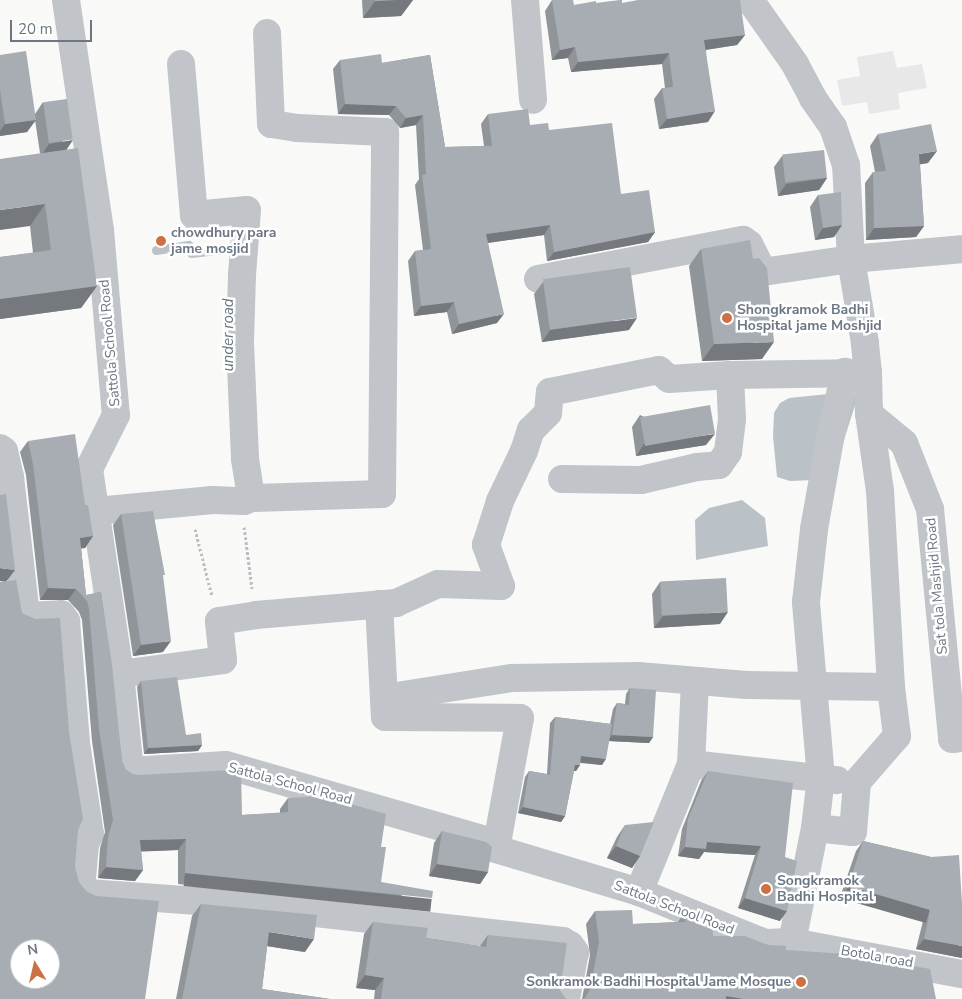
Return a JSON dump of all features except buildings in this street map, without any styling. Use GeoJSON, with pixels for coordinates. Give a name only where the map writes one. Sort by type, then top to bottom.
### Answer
{"type":"FeatureCollection","features":[{"type":"Feature","properties":{"kind":"street","name":"Sattola School Road"},"geometry":{"type":"LineString","coordinates":[[66,0],[100,230],[116,415],[88,469],[120,674],[130,771],[226,765],[486,840],[496,849],[638,892],[765,943],[792,942]]}},
{"type":"Feature","properties":{"kind":"street"},"geometry":{"type":"LineString","coordinates":[[524,0],[533,100]]}},
{"type":"Feature","properties":{"kind":"street"},"geometry":{"type":"LineString","coordinates":[[750,0],[795,64],[813,98],[833,127],[846,165],[857,372],[869,414],[880,491],[892,687],[898,736],[857,782],[853,832],[815,828]]}},
{"type":"Feature","properties":{"kind":"street"},"geometry":{"type":"LineString","coordinates":[[96,511],[246,498],[382,494],[385,132],[297,128],[271,124],[267,33]]}},
{"type":"Feature","properties":{"kind":"street"},"geometry":{"type":"LineString","coordinates":[[181,64],[194,215],[247,210],[242,275],[240,343],[246,498]]}},
{"type":"Feature","properties":{"kind":"street"},"geometry":{"type":"LineString","coordinates":[[538,279],[743,240],[749,244],[763,272],[851,259],[962,250]]}},
{"type":"Feature","properties":{"kind":"street"},"geometry":{"type":"LineString","coordinates":[[120,674],[223,660],[219,621],[256,615],[396,603],[438,584],[501,586],[486,545],[500,501],[524,451],[531,430],[548,413],[550,392],[658,370],[669,379],[730,375],[857,372]]}},
{"type":"Feature","properties":{"kind":"street"},"geometry":{"type":"LineString","coordinates":[[792,942],[815,828],[820,778],[807,592],[817,511],[830,439],[857,372]]}},
{"type":"Feature","properties":{"kind":"street"},"geometry":{"type":"LineString","coordinates":[[562,479],[642,480],[697,467],[719,465],[728,452],[732,419],[730,375]]}},
{"type":"Feature","properties":{"kind":"street","name":"Sat tola Mashjid Road"},"geometry":{"type":"LineString","coordinates":[[869,414],[904,443],[930,509],[951,615],[952,739],[962,738]]}},
{"type":"Feature","properties":{"kind":"street"},"geometry":{"type":"LineString","coordinates":[[0,448],[4,450],[10,477],[26,616],[61,614],[66,621],[76,743],[90,834],[85,844],[82,882],[85,890],[88,892],[234,904],[563,941],[570,944],[575,952],[566,999]]}},
{"type":"Feature","properties":{"kind":"street"},"geometry":{"type":"LineString","coordinates":[[379,604],[386,717],[520,718],[496,849]]}},
{"type":"Feature","properties":{"kind":"street"},"geometry":{"type":"LineString","coordinates":[[384,698],[512,678],[638,676],[695,681],[892,687]]}},
{"type":"Feature","properties":{"kind":"street"},"geometry":{"type":"LineString","coordinates":[[638,892],[691,764],[695,681]]}},
{"type":"Feature","properties":{"kind":"street"},"geometry":{"type":"LineString","coordinates":[[691,764],[857,782]]}},
{"type":"Feature","properties":{"kind":"street","name":"Botola road"},"geometry":{"type":"LineString","coordinates":[[792,942],[962,974]]}},
{"type":"Feature","properties":{"kind":"path"},"geometry":{"type":"LineString","coordinates":[[246,498],[256,615]]}},
{"type":"Feature","properties":{"kind":"path"},"geometry":{"type":"LineString","coordinates":[[188,502],[219,621]]}},
{"type":"Feature","properties":{"kind":"shaded area"},"geometry":{"type":"Polygon","coordinates":[[[893,51],[897,68],[922,64],[927,88],[898,93],[900,109],[869,114],[867,102],[842,106],[837,80],[860,76],[857,57],[893,51]]]}},
{"type":"Feature","properties":{"kind":"shaded area"},"geometry":{"type":"Polygon","coordinates":[[[848,392],[858,396],[842,446],[815,480],[790,481],[777,477],[773,436],[774,413],[780,403],[789,398],[848,392]]]}},
{"type":"Feature","properties":{"kind":"shaded area"},"geometry":{"type":"Polygon","coordinates":[[[742,500],[765,518],[768,546],[696,560],[695,520],[709,508],[742,500]]]}},
{"type":"Feature","properties":{"kind":"waterway"},"geometry":{"type":"LineString","coordinates":[[156,250],[189,245]]}},
{"type":"Feature","properties":{"kind":"waterway"},"geometry":{"type":"LineString","coordinates":[[191,253],[241,247]]}},
{"type":"Feature","properties":{"kind":"place","name":"chowdhury para jame mosjid"},"geometry":{"type":"Point","coordinates":[161,241]}},
{"type":"Feature","properties":{"kind":"place","name":"Shongkramok Badhi Hospital jame Moshjid"},"geometry":{"type":"Point","coordinates":[727,318]}},
{"type":"Feature","properties":{"kind":"place","name":"Songkramok Badhi Hospital"},"geometry":{"type":"Point","coordinates":[766,889]}},
{"type":"Feature","properties":{"kind":"place","name":"Sonkramok Badhi Hospital Jame Mosque"},"geometry":{"type":"Point","coordinates":[801,982]}},
{"type":"Feature","properties":{"kind":"water label","name":"under road"},"geometry":{"type":"Point","coordinates":[229,335]}}]}
